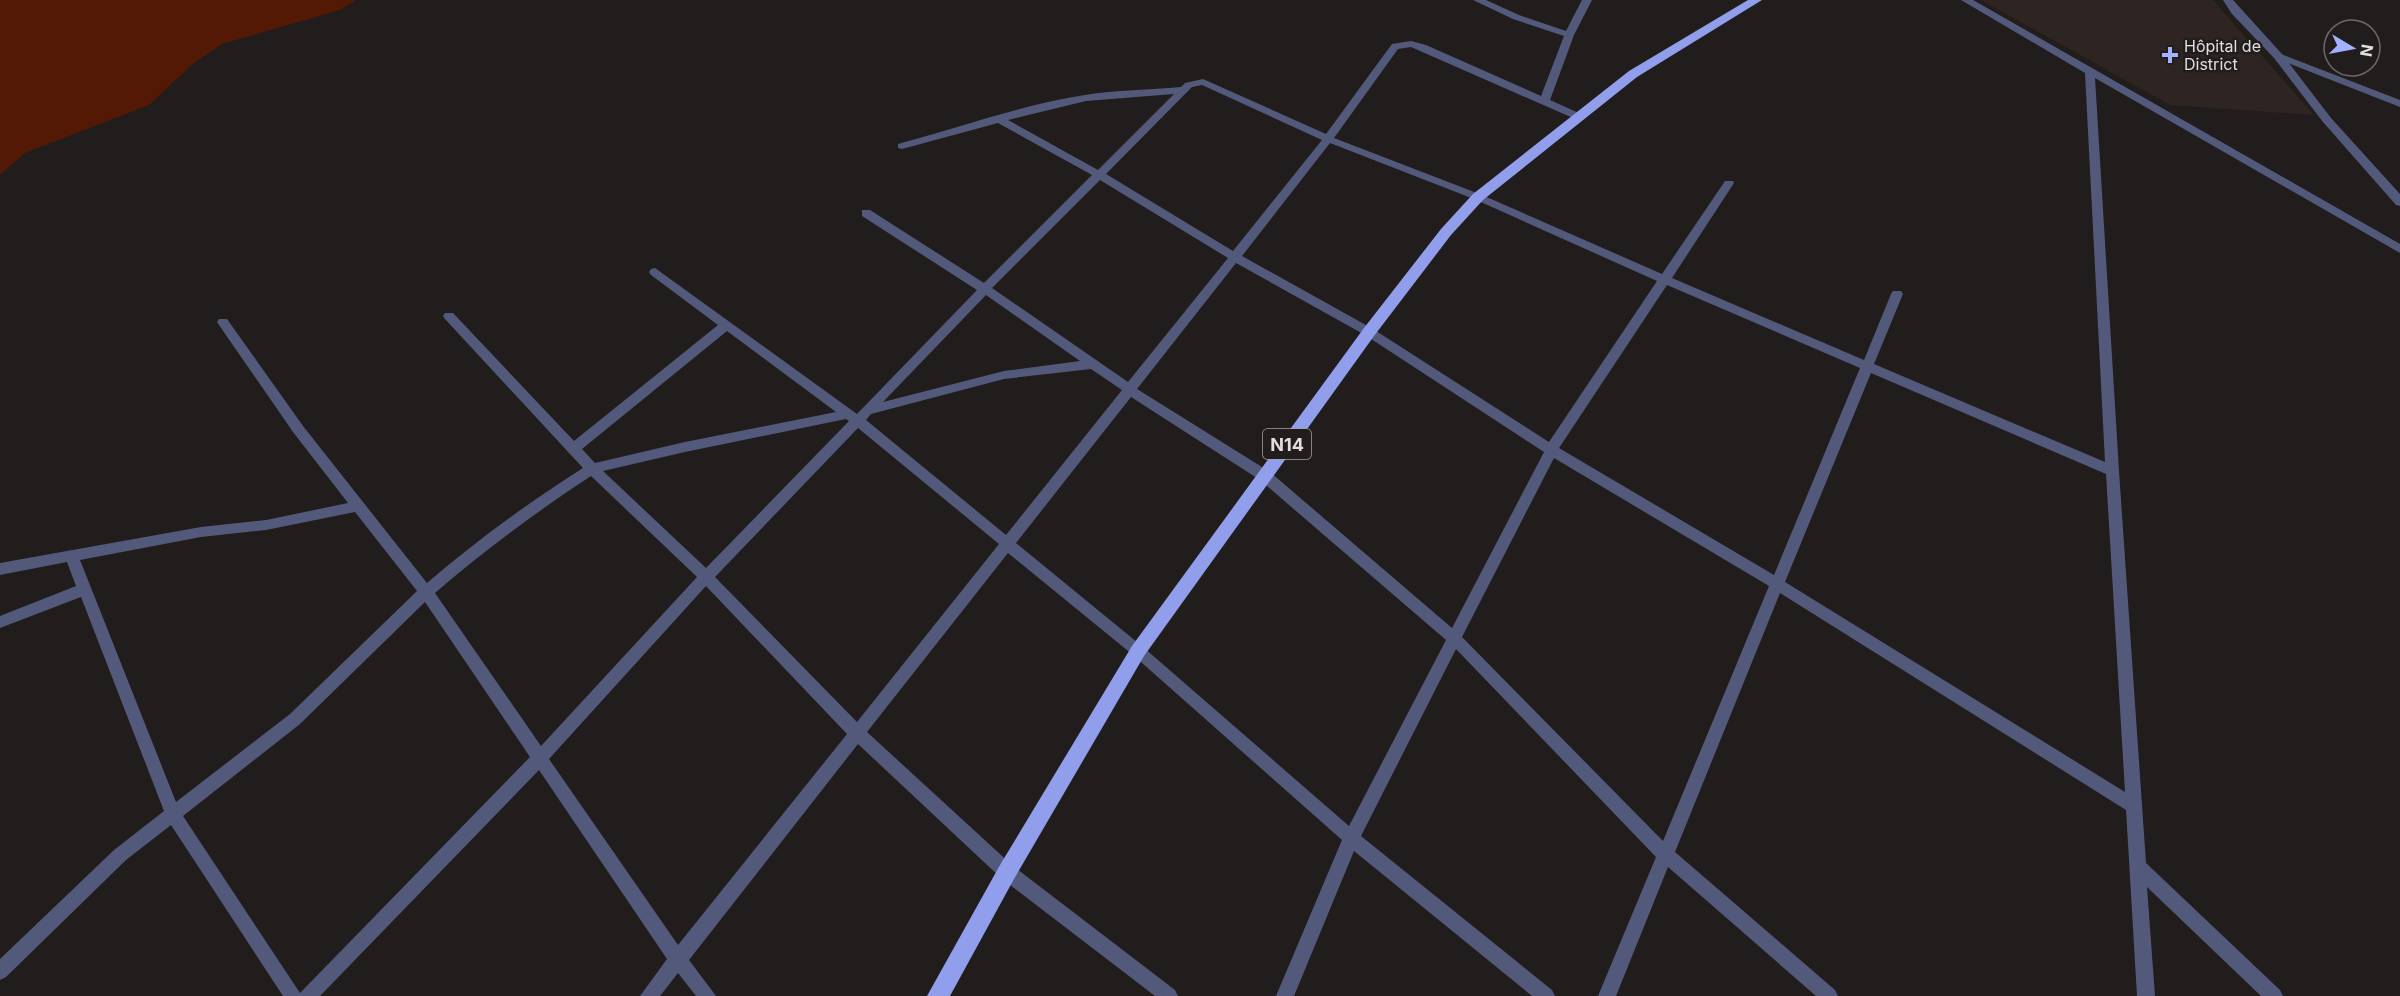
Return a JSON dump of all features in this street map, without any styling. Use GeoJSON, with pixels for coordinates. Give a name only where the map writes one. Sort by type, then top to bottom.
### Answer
{"type":"FeatureCollection","features":[{"type":"Feature","properties":{"kind":"highway","name":"N14"},"geometry":{"type":"LineString","coordinates":[[938,996],[1007,872],[1138,651],[1369,332],[1446,232],[1478,197],[1577,116],[1633,74],[1756,0]]}},
{"type":"Feature","properties":{"kind":"street"},"geometry":{"type":"LineString","coordinates":[[1478,0],[1516,17],[1569,35]]}},
{"type":"Feature","properties":{"kind":"street"},"geometry":{"type":"LineString","coordinates":[[1545,100],[1569,35],[1587,0]]}},
{"type":"Feature","properties":{"kind":"street"},"geometry":{"type":"LineString","coordinates":[[1966,0],[2400,249]]}},
{"type":"Feature","properties":{"kind":"street"},"geometry":{"type":"LineString","coordinates":[[2228,0],[2236,12],[2278,56],[2327,120],[2400,202]]}},
{"type":"Feature","properties":{"kind":"street"},"geometry":{"type":"LineString","coordinates":[[650,996],[1328,139],[1395,46],[1403,44],[1423,47],[1577,116]]}},
{"type":"Feature","properties":{"kind":"street"},"geometry":{"type":"LineString","coordinates":[[2278,56],[2400,104]]}},
{"type":"Feature","properties":{"kind":"street"},"geometry":{"type":"LineString","coordinates":[[2090,72],[2112,471],[2146,996]]}},
{"type":"Feature","properties":{"kind":"street"},"geometry":{"type":"LineString","coordinates":[[869,410],[985,289],[1184,90],[1196,82],[1210,84],[1328,139],[1478,197],[1665,280],[2112,471]]}},
{"type":"Feature","properties":{"kind":"street"},"geometry":{"type":"LineString","coordinates":[[902,146],[997,118],[1086,98],[1184,90]]}},
{"type":"Feature","properties":{"kind":"street"},"geometry":{"type":"LineString","coordinates":[[997,118],[1100,175],[1235,257],[1369,332],[1551,450],[1777,584],[2134,806]]}},
{"type":"Feature","properties":{"kind":"street"},"geometry":{"type":"LineString","coordinates":[[1285,996],[1351,838],[1551,450],[1729,183]]}},
{"type":"Feature","properties":{"kind":"street"},"geometry":{"type":"LineString","coordinates":[[866,213],[985,289],[1130,390],[1265,476],[1455,639],[1665,854],[1829,996]]}},
{"type":"Feature","properties":{"kind":"street"},"geometry":{"type":"LineString","coordinates":[[655,272],[854,418],[1138,651],[1351,838],[1546,996]]}},
{"type":"Feature","properties":{"kind":"street"},"geometry":{"type":"LineString","coordinates":[[1607,996],[1897,294]]}},
{"type":"Feature","properties":{"kind":"street"},"geometry":{"type":"LineString","coordinates":[[449,316],[592,469],[706,577],[857,733],[1007,872],[1169,996]]}},
{"type":"Feature","properties":{"kind":"street"},"geometry":{"type":"LineString","coordinates":[[223,322],[293,423],[426,592],[678,960],[707,996]]}},
{"type":"Feature","properties":{"kind":"street"},"geometry":{"type":"LineString","coordinates":[[573,449],[726,325]]}},
{"type":"Feature","properties":{"kind":"street"},"geometry":{"type":"LineString","coordinates":[[0,971],[120,855],[295,719],[426,592],[482,544],[534,506],[592,469],[686,447],[854,418],[869,410],[1004,375],[1093,364]]}},
{"type":"Feature","properties":{"kind":"street"},"geometry":{"type":"LineString","coordinates":[[308,996],[540,758],[854,418]]}},
{"type":"Feature","properties":{"kind":"street"},"geometry":{"type":"LineString","coordinates":[[0,569],[201,532],[266,525],[359,506]]}},
{"type":"Feature","properties":{"kind":"street"},"geometry":{"type":"LineString","coordinates":[[72,557],[173,814],[293,996]]}},
{"type":"Feature","properties":{"kind":"street"},"geometry":{"type":"LineString","coordinates":[[0,622],[85,589]]}},
{"type":"Feature","properties":{"kind":"street"},"geometry":{"type":"LineString","coordinates":[[2138,867],[2274,996]]}},
{"type":"Feature","properties":{"kind":"shaded area"},"geometry":{"type":"Polygon","coordinates":[[[0,0],[356,0],[340,10],[222,44],[194,63],[149,105],[25,153],[0,175],[0,0]]]}},
{"type":"Feature","properties":{"kind":"shaded area","name":"Hôpital de District"},"geometry":{"type":"Polygon","coordinates":[[[1981,0],[2213,0],[2314,115],[2170,105],[1981,0]]]}},
{"type":"Feature","properties":{"kind":"place","name":"Hôpital de District"},"geometry":{"type":"Point","coordinates":[2170,55]}}]}
